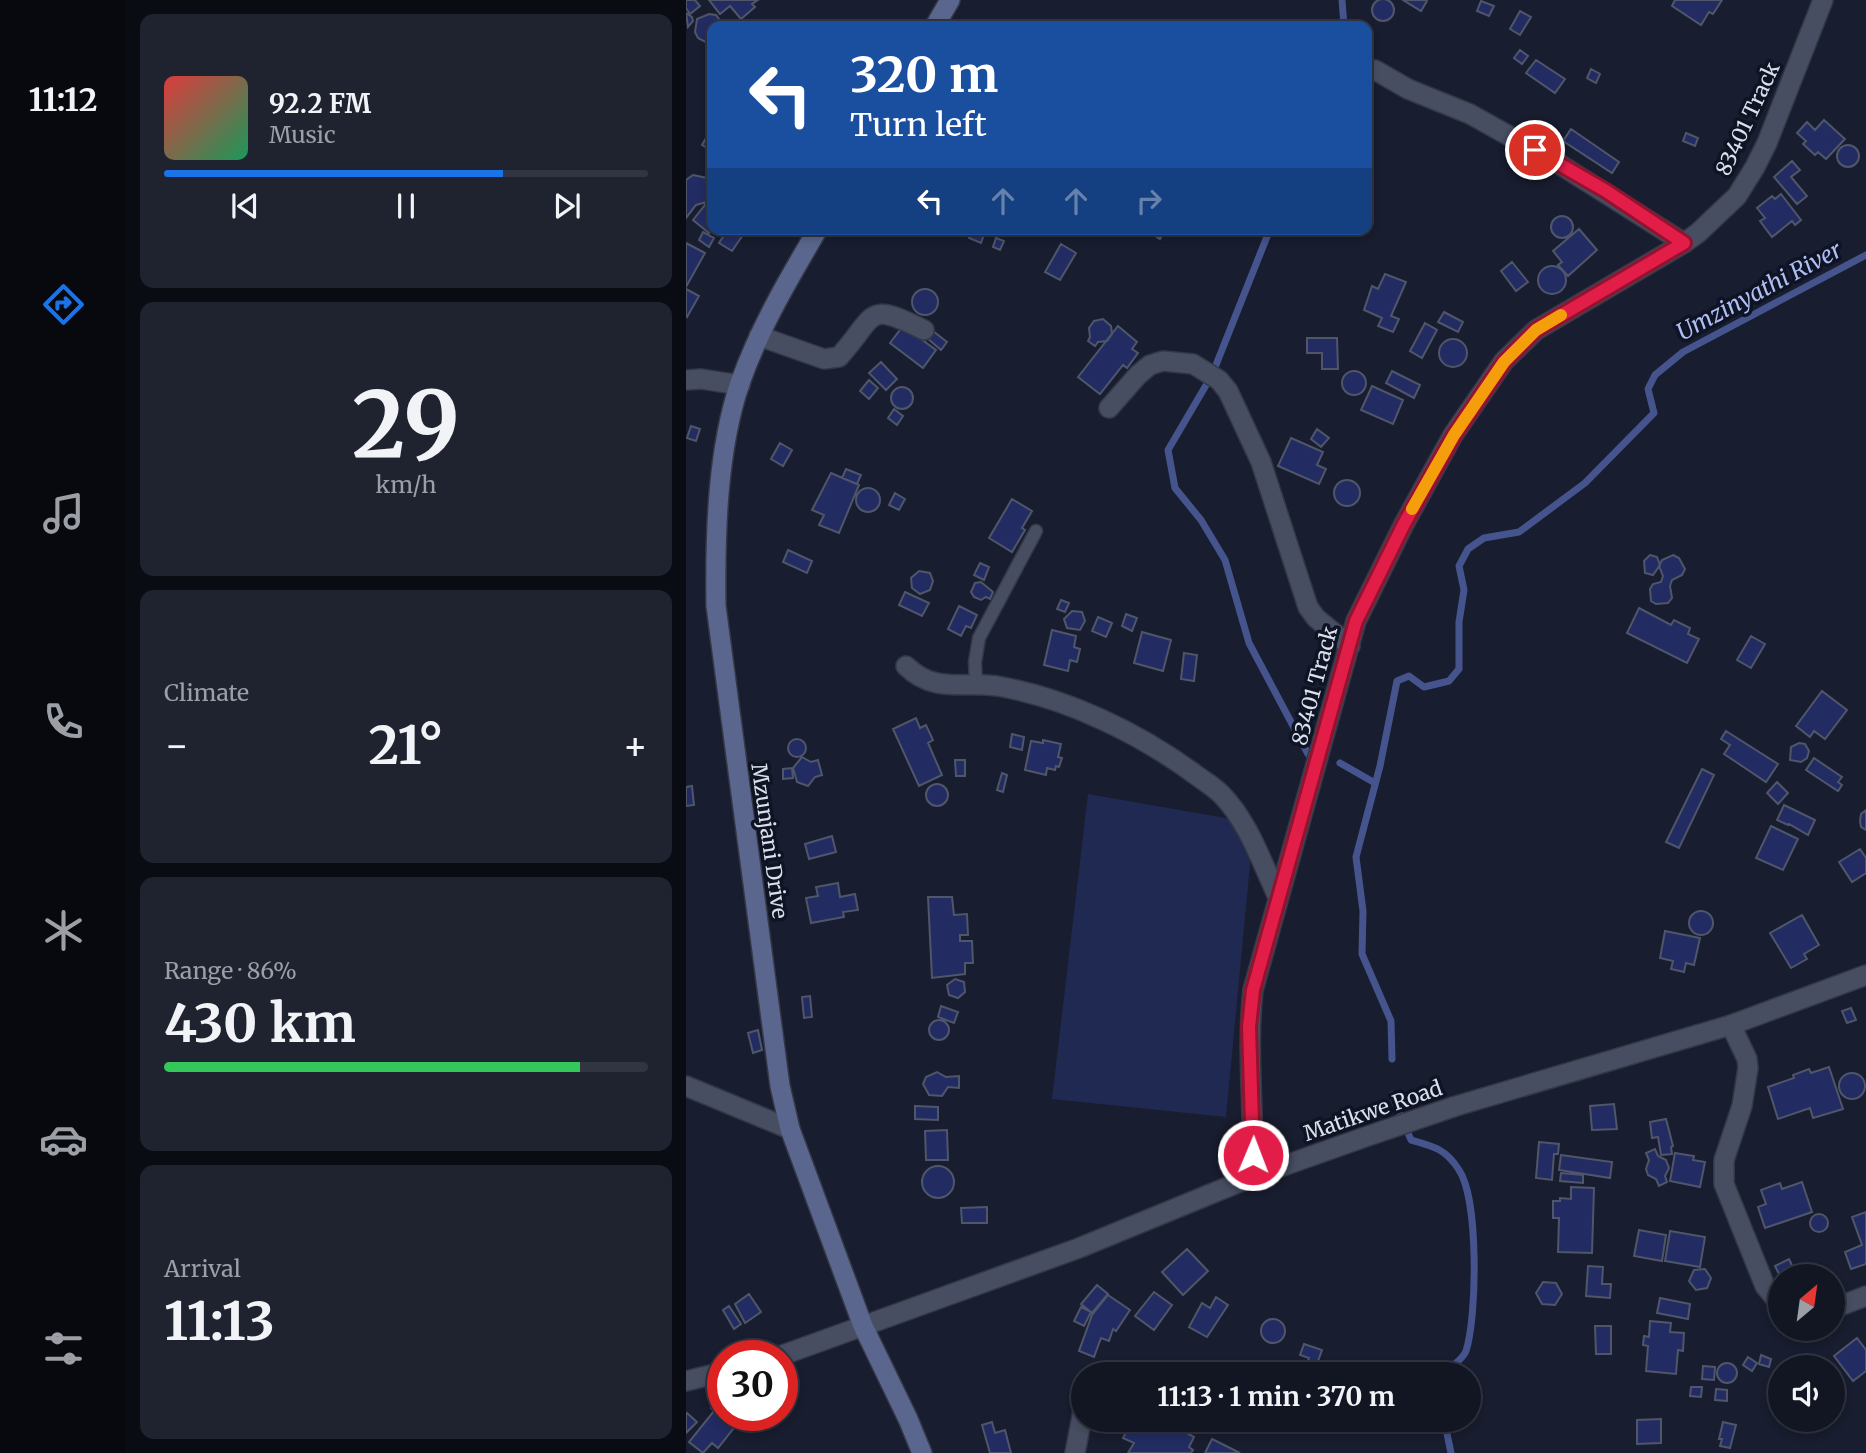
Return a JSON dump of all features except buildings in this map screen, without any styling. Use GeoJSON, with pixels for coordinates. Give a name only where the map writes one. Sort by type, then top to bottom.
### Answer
{"type":"FeatureCollection","features":[{"type":"Feature","properties":{"kind":"main road"},"geometry":{"type":"LineString","coordinates":[[938,21],[950,0]]}},
{"type":"Feature","properties":{"kind":"main road","name":"Mzunjani Drive"},"geometry":{"type":"LineString","coordinates":[[815,235],[759,336],[740,385],[728,434],[715,534],[716,606],[779,1086],[789,1129],[863,1326],[922,1453]]}},
{"type":"Feature","properties":{"kind":"street","name":"83401 Track"},"geometry":{"type":"LineString","coordinates":[[1252,1177],[1254,1133],[1249,1027],[1253,990],[1356,621],[1404,524],[1454,435],[1504,362],[1536,330],[1684,243],[1737,196],[1767,143],[1823,0]]}},
{"type":"Feature","properties":{"kind":"street"},"geometry":{"type":"LineString","coordinates":[[1375,70],[1408,89],[1470,114],[1606,191],[1684,243]]}},
{"type":"Feature","properties":{"kind":"street"},"geometry":{"type":"LineString","coordinates":[[759,336],[824,359],[839,357],[867,320],[876,314],[886,313],[924,330]]}},
{"type":"Feature","properties":{"kind":"street"},"geometry":{"type":"LineString","coordinates":[[1109,408],[1138,375],[1150,365],[1163,360],[1193,364],[1219,380],[1228,391],[1261,462],[1308,607],[1316,618],[1350,646]]}},
{"type":"Feature","properties":{"kind":"street"},"geometry":{"type":"LineString","coordinates":[[686,380],[701,379],[740,385]]}},
{"type":"Feature","properties":{"kind":"street"},"geometry":{"type":"LineString","coordinates":[[906,666],[918,677],[938,685],[976,684],[1000,687],[1054,701],[1089,714],[1173,759],[1222,794],[1239,817],[1278,897]]}},
{"type":"Feature","properties":{"kind":"street","name":"Matikwe Road"},"geometry":{"type":"LineString","coordinates":[[798,1349],[1079,1248],[1252,1177],[1368,1136],[1456,1106],[1731,1025],[1866,975]]}},
{"type":"Feature","properties":{"kind":"street"},"geometry":{"type":"LineString","coordinates":[[1731,1025],[1747,1059],[1748,1068],[1742,1106],[1724,1160],[1724,1184],[1768,1290]]}},
{"type":"Feature","properties":{"kind":"street"},"geometry":{"type":"LineString","coordinates":[[686,1086],[789,1129]]}},
{"type":"Feature","properties":{"kind":"street"},"geometry":{"type":"LineString","coordinates":[[1845,1304],[1866,1296]]}},
{"type":"Feature","properties":{"kind":"street"},"geometry":{"type":"LineString","coordinates":[[687,1378],[707,1375]]}},
{"type":"Feature","properties":{"kind":"street"},"geometry":{"type":"LineString","coordinates":[[1075,1453],[1079,1432]]}},
{"type":"Feature","properties":{"kind":"lane"},"geometry":{"type":"LineString","coordinates":[[976,684],[975,662],[979,638],[1036,531]]}},
{"type":"Feature","properties":{"kind":"shaded area"},"geometry":{"type":"Polygon","coordinates":[[[1088,794],[1254,823],[1226,1117],[1052,1099],[1088,794]]]}},
{"type":"Feature","properties":{"kind":"waterway"},"geometry":{"type":"LineString","coordinates":[[1342,0],[1344,21]]}},
{"type":"Feature","properties":{"kind":"waterway"},"geometry":{"type":"LineString","coordinates":[[1268,235],[1212,375],[1168,450],[1175,488],[1201,520],[1225,560],[1249,643],[1308,754]]}},
{"type":"Feature","properties":{"kind":"waterway","name":"Umzinyathi River"},"geometry":{"type":"LineString","coordinates":[[1392,1059],[1391,1021],[1362,954],[1363,911],[1356,857],[1380,766],[1397,681],[1409,676],[1424,687],[1449,681],[1459,669],[1459,622],[1464,590],[1459,566],[1468,549],[1484,538],[1519,532],[1585,483],[1654,413],[1648,389],[1655,375],[1683,352],[1866,255]]}},
{"type":"Feature","properties":{"kind":"waterway"},"geometry":{"type":"LineString","coordinates":[[1340,763],[1375,783]]}},
{"type":"Feature","properties":{"kind":"waterway"},"geometry":{"type":"LineString","coordinates":[[1392,1095],[1411,1140],[1438,1149],[1449,1157],[1459,1170],[1465,1185],[1473,1231],[1474,1287],[1470,1335],[1466,1351],[1456,1362]]}},
{"type":"Feature","properties":{"kind":"waterway"},"geometry":{"type":"LineString","coordinates":[[1447,1432],[1451,1453]]}},
{"type":"Feature","properties":{"kind":"slow traffic"},"geometry":{"type":"LineString","coordinates":[[1412,509],[1454,435],[1504,362],[1536,330],[1561,315]]}},
{"type":"Feature","properties":{"kind":"route"},"geometry":{"type":"LineString","coordinates":[[1253,1155],[1249,1027],[1253,990],[1356,621],[1404,524],[1454,435],[1515,349],[1536,330],[1684,243],[1656,227],[1606,191],[1535,150]]}}]}
